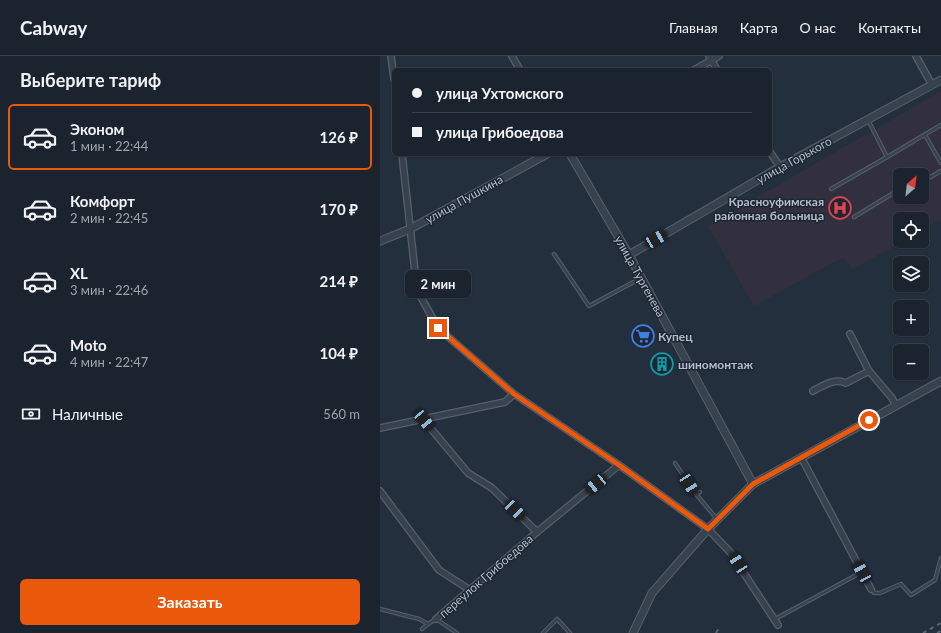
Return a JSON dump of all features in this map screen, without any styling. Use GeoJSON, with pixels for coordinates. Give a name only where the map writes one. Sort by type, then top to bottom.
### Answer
{"type":"FeatureCollection","features":[{"type":"Feature","properties":{"kind":"street"},"geometry":{"type":"LineString","coordinates":[[391,56],[392,68]]}},
{"type":"Feature","properties":{"kind":"street"},"geometry":{"type":"LineString","coordinates":[[512,56],[519,68]]}},
{"type":"Feature","properties":{"kind":"street"},"geometry":{"type":"LineString","coordinates":[[697,68],[710,58],[719,56]]}},
{"type":"Feature","properties":{"kind":"street"},"geometry":{"type":"LineString","coordinates":[[916,56],[932,85]]}},
{"type":"Feature","properties":{"kind":"street"},"geometry":{"type":"LineString","coordinates":[[710,58],[716,68]]}},
{"type":"Feature","properties":{"kind":"street","name":"улица Горького"},"geometry":{"type":"LineString","coordinates":[[629,255],[780,167],[941,80]]}},
{"type":"Feature","properties":{"kind":"street"},"geometry":{"type":"LineString","coordinates":[[772,155],[780,167]]}},
{"type":"Feature","properties":{"kind":"street"},"geometry":{"type":"LineString","coordinates":[[402,156],[417,290],[438,328],[514,394],[619,465],[708,529],[730,552],[776,622]]}},
{"type":"Feature","properties":{"kind":"street","name":"улица Пушкина"},"geometry":{"type":"LineString","coordinates":[[380,241],[410,229],[543,156]]}},
{"type":"Feature","properties":{"kind":"street","name":"улица Тургенева"},"geometry":{"type":"LineString","coordinates":[[571,156],[629,255],[753,484]]}},
{"type":"Feature","properties":{"kind":"street"},"geometry":{"type":"LineString","coordinates":[[850,334],[869,371],[892,398],[896,406]]}},
{"type":"Feature","properties":{"kind":"street"},"geometry":{"type":"LineString","coordinates":[[813,391],[832,381],[840,380],[846,383],[869,371]]}},
{"type":"Feature","properties":{"kind":"street"},"geometry":{"type":"LineString","coordinates":[[633,633],[652,593],[708,529],[753,484],[941,381]]}},
{"type":"Feature","properties":{"kind":"street"},"geometry":{"type":"LineString","coordinates":[[380,428],[505,402],[514,394]]}},
{"type":"Feature","properties":{"kind":"street","name":"переулок Грибоедова"},"geometry":{"type":"LineString","coordinates":[[423,419],[468,473],[492,488],[537,532]]}},
{"type":"Feature","properties":{"kind":"street"},"geometry":{"type":"LineString","coordinates":[[801,457],[871,589]]}},
{"type":"Feature","properties":{"kind":"street","name":"переулок Грибоедова"},"geometry":{"type":"LineString","coordinates":[[436,619],[537,532],[619,465]]}},
{"type":"Feature","properties":{"kind":"street"},"geometry":{"type":"LineString","coordinates":[[380,491],[439,570],[470,590]]}},
{"type":"Feature","properties":{"kind":"lane"},"geometry":{"type":"LineString","coordinates":[[867,120],[887,157]]}},
{"type":"Feature","properties":{"kind":"lane"},"geometry":{"type":"LineString","coordinates":[[831,189],[941,125]]}},
{"type":"Feature","properties":{"kind":"lane"},"geometry":{"type":"LineString","coordinates":[[925,135],[941,163]]}},
{"type":"Feature","properties":{"kind":"lane"},"geometry":{"type":"LineString","coordinates":[[929,178],[941,171]]}},
{"type":"Feature","properties":{"kind":"lane"},"geometry":{"type":"LineString","coordinates":[[854,217],[893,193]]}},
{"type":"Feature","properties":{"kind":"lane"},"geometry":{"type":"LineString","coordinates":[[554,254],[589,306],[641,278]]}},
{"type":"Feature","properties":{"kind":"lane"},"geometry":{"type":"LineString","coordinates":[[675,463],[696,494],[717,520]]}},
{"type":"Feature","properties":{"kind":"lane"},"geometry":{"type":"LineString","coordinates":[[696,494],[700,492]]}},
{"type":"Feature","properties":{"kind":"lane"},"geometry":{"type":"LineString","coordinates":[[871,589],[874,593],[880,593],[901,584],[911,595],[935,580],[941,558]]}},
{"type":"Feature","properties":{"kind":"lane"},"geometry":{"type":"LineString","coordinates":[[776,622],[862,572]]}},
{"type":"Feature","properties":{"kind":"lane"},"geometry":{"type":"LineString","coordinates":[[380,609],[419,619],[428,624]]}},
{"type":"Feature","properties":{"kind":"lane"},"geometry":{"type":"LineString","coordinates":[[422,629],[436,619],[457,633]]}},
{"type":"Feature","properties":{"kind":"lane"},"geometry":{"type":"LineString","coordinates":[[543,633],[557,619],[570,633]]}},
{"type":"Feature","properties":{"kind":"shaded area","name":"Красноуфимская районная больница"},"geometry":{"type":"Polygon","coordinates":[[[941,91],[941,220],[929,226],[929,212],[893,212],[893,247],[853,269],[843,257],[754,306],[708,226],[941,91]]]}},
{"type":"Feature","properties":{"kind":"railway"},"geometry":{"type":"LineString","coordinates":[[923,633],[941,623]]}},
{"type":"Feature","properties":{"kind":"railway"},"geometry":{"type":"LineString","coordinates":[[716,633],[719,628]]}},
{"type":"Feature","properties":{"kind":"railway"},"geometry":{"type":"LineString","coordinates":[[937,633],[941,631]]}},
{"type":"Feature","properties":{"kind":"place","name":"Красноуфимская районная больница"},"geometry":{"type":"Point","coordinates":[840,208]}},
{"type":"Feature","properties":{"kind":"place","name":"Купец"},"geometry":{"type":"Point","coordinates":[643,336]}},
{"type":"Feature","properties":{"kind":"place","name":"шиномонтаж"},"geometry":{"type":"Point","coordinates":[662,364]}},
{"type":"Feature","properties":{"kind":"route"},"geometry":{"type":"LineString","coordinates":[[438,328],[514,394],[619,465],[708,529],[753,484],[869,420]]}}]}
